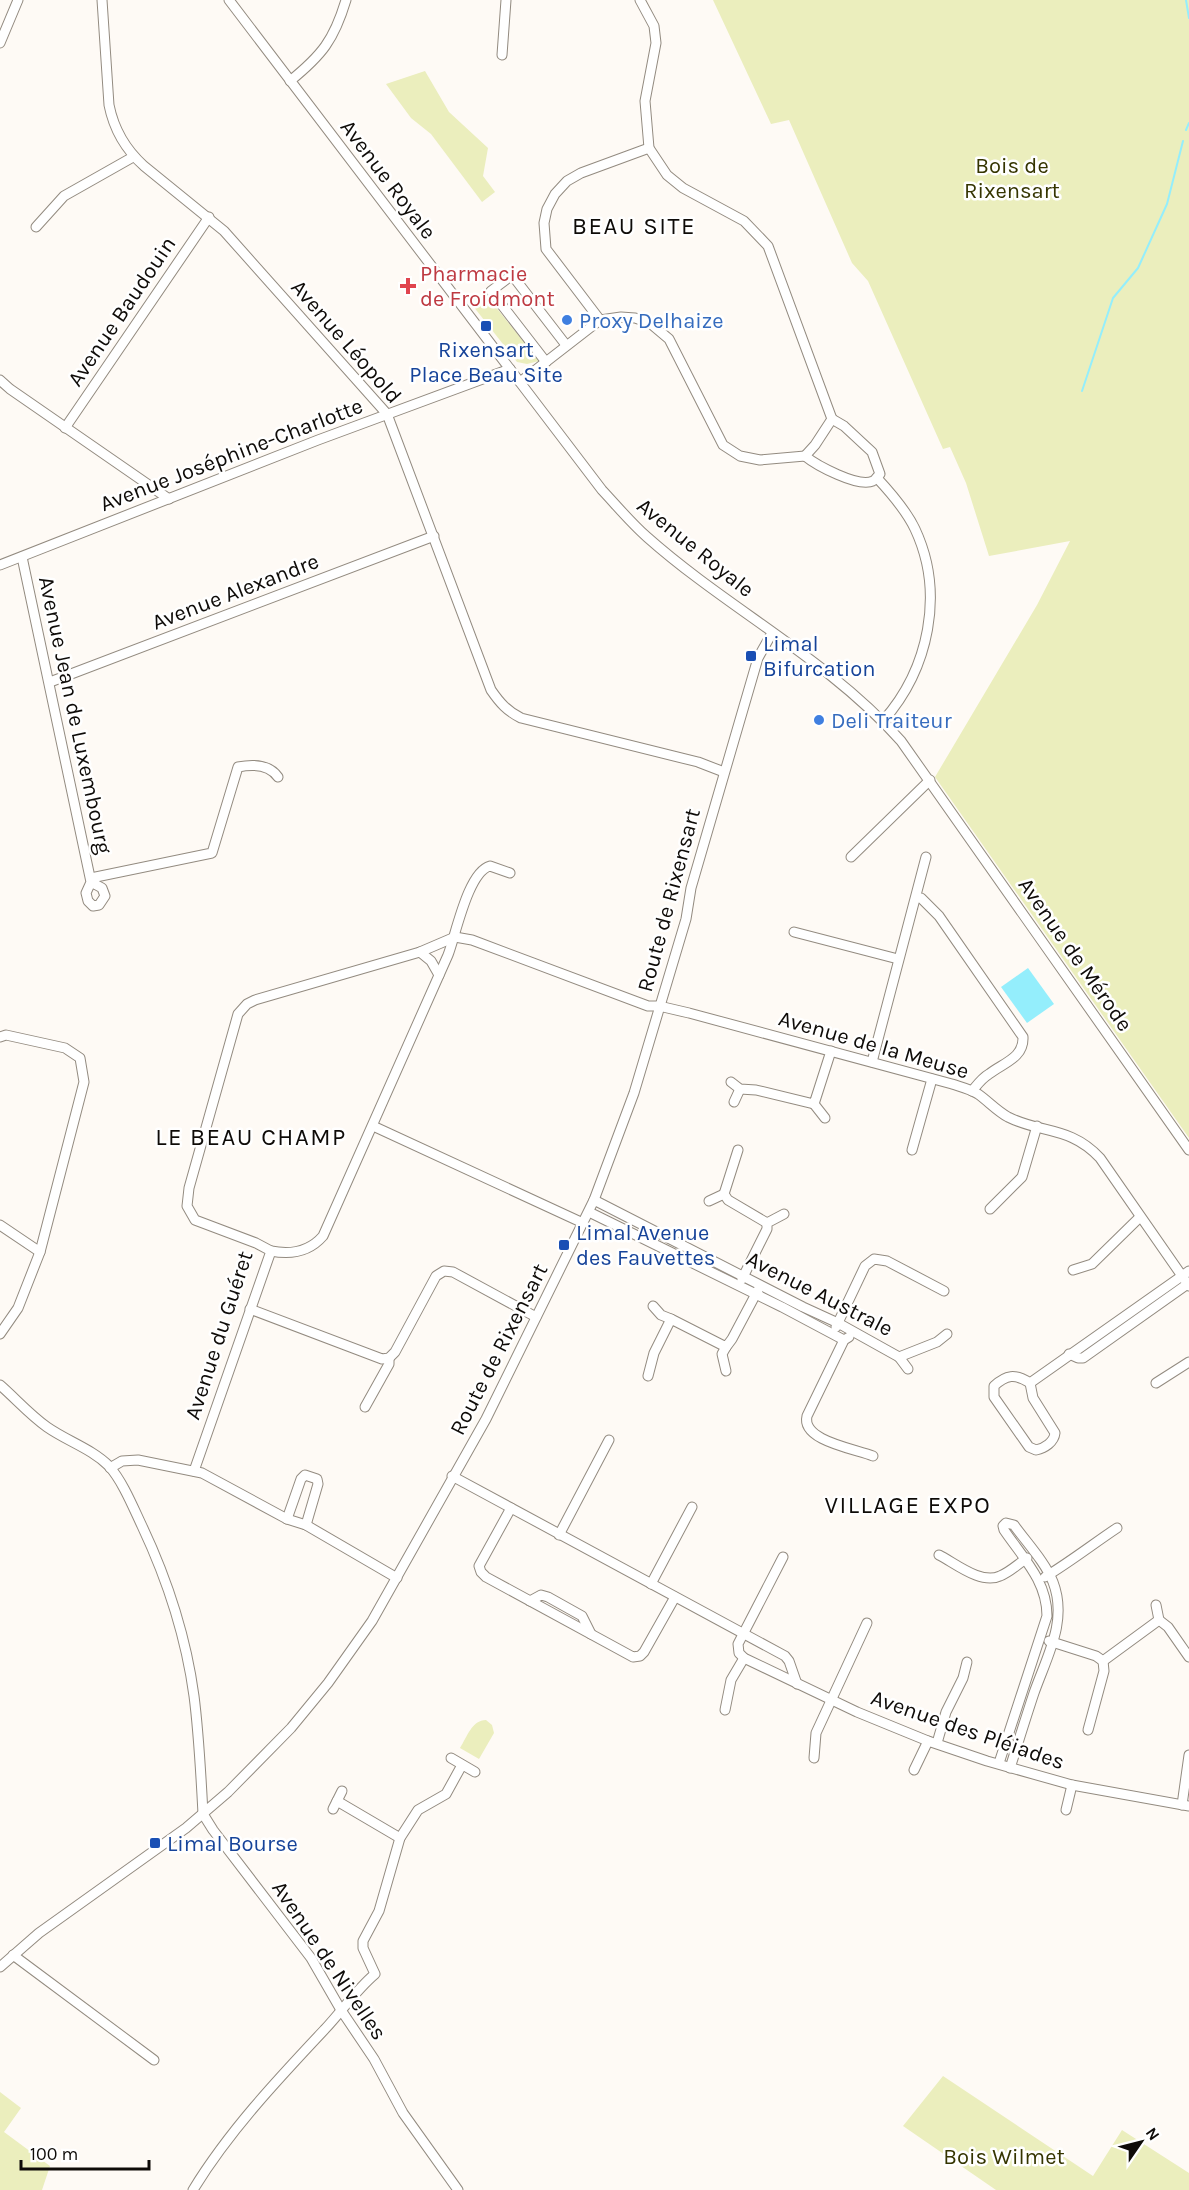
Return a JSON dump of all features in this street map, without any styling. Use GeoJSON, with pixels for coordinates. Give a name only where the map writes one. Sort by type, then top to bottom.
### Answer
{"type":"FeatureCollection","features":[{"type":"Feature","properties":{"kind":"street"},"geometry":{"type":"LineString","coordinates":[[0,43],[18,0]]}},
{"type":"Feature","properties":{"kind":"street","name":"Avenue Léopold"},"geometry":{"type":"LineString","coordinates":[[102,0],[110,112],[120,139],[134,157],[224,231],[387,414],[492,690],[499,702],[521,718],[698,762],[724,772]]}},
{"type":"Feature","properties":{"kind":"street","name":"Avenue Royale"},"geometry":{"type":"LineString","coordinates":[[229,0],[602,490],[646,537],[772,633]]}},
{"type":"Feature","properties":{"kind":"street"},"geometry":{"type":"LineString","coordinates":[[290,81],[320,54],[336,30],[346,0]]}},
{"type":"Feature","properties":{"kind":"street"},"geometry":{"type":"LineString","coordinates":[[502,55],[506,0]]}},
{"type":"Feature","properties":{"kind":"street"},"geometry":{"type":"LineString","coordinates":[[520,382],[600,320],[635,318],[660,329],[674,347],[717,436],[729,449],[740,456],[760,460],[805,456],[853,481],[873,481],[880,474],[872,452],[844,426],[832,419],[768,246],[744,221],[696,196],[667,175],[649,148],[645,101],[656,43],[654,26],[640,0]]}},
{"type":"Feature","properties":{"kind":"street"},"geometry":{"type":"LineString","coordinates":[[600,320],[546,249],[544,223],[547,209],[555,194],[567,181],[581,173],[649,148]]}},
{"type":"Feature","properties":{"kind":"street"},"geometry":{"type":"LineString","coordinates":[[36,227],[64,196],[134,157]]}},
{"type":"Feature","properties":{"kind":"street","name":"Avenue Baudouin"},"geometry":{"type":"LineString","coordinates":[[65,428],[209,218]]}},
{"type":"Feature","properties":{"kind":"street"},"geometry":{"type":"LineString","coordinates":[[546,362],[491,291],[512,275],[566,345]]}},
{"type":"Feature","properties":{"kind":"street","name":"Avenue Joséphine-Charlotte"},"geometry":{"type":"LineString","coordinates":[[0,565],[387,414],[510,369]]}},
{"type":"Feature","properties":{"kind":"street"},"geometry":{"type":"LineString","coordinates":[[0,380],[65,428],[169,499]]}},
{"type":"Feature","properties":{"kind":"street"},"geometry":{"type":"LineString","coordinates":[[805,456],[832,419]]}},
{"type":"Feature","properties":{"kind":"street"},"geometry":{"type":"LineString","coordinates":[[877,478],[893,495],[915,529],[925,562],[931,605],[928,634],[918,664],[894,709],[883,721]]}},
{"type":"Feature","properties":{"kind":"street","name":"Avenue Alexandre"},"geometry":{"type":"LineString","coordinates":[[50,682],[434,536]]}},
{"type":"Feature","properties":{"kind":"street","name":"Avenue Jean de Luxembourg"},"geometry":{"type":"LineString","coordinates":[[22,557],[91,880],[212,853],[238,767],[270,768],[278,777]]}},
{"type":"Feature","properties":{"kind":"street","name":"Avenue de Mérode"},"geometry":{"type":"LineString","coordinates":[[772,633],[839,681],[883,721],[901,741],[1189,1150]]}},
{"type":"Feature","properties":{"kind":"street","name":"Route de Rixensart"},"geometry":{"type":"LineString","coordinates":[[0,1967],[56,1921],[203,1814],[257,1764],[298,1720],[348,1656],[397,1578],[452,1476],[486,1419],[594,1200],[621,1130],[686,919],[691,888],[758,658],[772,633]]}},
{"type":"Feature","properties":{"kind":"street"},"geometry":{"type":"LineString","coordinates":[[851,857],[930,780]]}},
{"type":"Feature","properties":{"kind":"street"},"geometry":{"type":"LineString","coordinates":[[872,1062],[926,857]]}},
{"type":"Feature","properties":{"kind":"street"},"geometry":{"type":"LineString","coordinates":[[271,1251],[289,1253],[303,1250],[323,1236],[439,975],[475,879],[482,870],[490,866],[510,873]]}},
{"type":"Feature","properties":{"kind":"street"},"geometry":{"type":"LineString","coordinates":[[917,898],[921,898],[935,911],[1023,1037],[1020,1053],[985,1077],[972,1091]]}},
{"type":"Feature","properties":{"kind":"street"},"geometry":{"type":"LineString","coordinates":[[794,932],[898,959]]}},
{"type":"Feature","properties":{"kind":"street"},"geometry":{"type":"LineString","coordinates":[[454,937],[472,940],[648,1006],[659,1006]]}},
{"type":"Feature","properties":{"kind":"street","name":"Avenue du Guéret"},"geometry":{"type":"LineString","coordinates":[[194,1471],[271,1251],[256,1243],[202,1224],[192,1217],[187,1206],[189,1188],[238,1014],[247,1004],[255,1000],[420,952],[454,937]]}},
{"type":"Feature","properties":{"kind":"street"},"geometry":{"type":"LineString","coordinates":[[420,952],[431,961],[439,975]]}},
{"type":"Feature","properties":{"kind":"street","name":"Avenue de la Meuse"},"geometry":{"type":"LineString","coordinates":[[659,1006],[972,1091],[1007,1116],[1072,1137],[1090,1149],[1105,1165],[1140,1217],[1185,1273],[1189,1284]]}},
{"type":"Feature","properties":{"kind":"street"},"geometry":{"type":"LineString","coordinates":[[0,1037],[6,1035],[65,1048],[80,1058],[84,1082],[40,1252],[18,1308],[0,1334]]}},
{"type":"Feature","properties":{"kind":"street"},"geometry":{"type":"LineString","coordinates":[[814,1104],[831,1051]]}},
{"type":"Feature","properties":{"kind":"street"},"geometry":{"type":"LineString","coordinates":[[912,1150],[932,1079]]}},
{"type":"Feature","properties":{"kind":"street"},"geometry":{"type":"LineString","coordinates":[[731,1082],[740,1089],[756,1090],[814,1104],[825,1118]]}},
{"type":"Feature","properties":{"kind":"street"},"geometry":{"type":"LineString","coordinates":[[734,1101],[740,1089]]}},
{"type":"Feature","properties":{"kind":"street"},"geometry":{"type":"LineString","coordinates":[[373,1126],[583,1223]]}},
{"type":"Feature","properties":{"kind":"street"},"geometry":{"type":"LineString","coordinates":[[990,1209],[1022,1177],[1037,1126]]}},
{"type":"Feature","properties":{"kind":"street"},"geometry":{"type":"LineString","coordinates":[[709,1201],[724,1194],[738,1150]]}},
{"type":"Feature","properties":{"kind":"street"},"geometry":{"type":"LineString","coordinates":[[724,1194],[728,1200],[767,1223]]}},
{"type":"Feature","properties":{"kind":"street","name":"Avenue Australe"},"geometry":{"type":"LineString","coordinates":[[594,1200],[855,1332],[898,1357],[908,1369]]}},
{"type":"Feature","properties":{"kind":"street","name":"Avenue Australe"},"geometry":{"type":"LineString","coordinates":[[589,1212],[833,1333],[844,1341]]}},
{"type":"Feature","properties":{"kind":"street"},"geometry":{"type":"LineString","coordinates":[[767,1223],[784,1214]]}},
{"type":"Feature","properties":{"kind":"street"},"geometry":{"type":"LineString","coordinates":[[1073,1270],[1092,1264],[1140,1217]]}},
{"type":"Feature","properties":{"kind":"street"},"geometry":{"type":"LineString","coordinates":[[738,1287],[767,1229],[767,1223]]}},
{"type":"Feature","properties":{"kind":"street"},"geometry":{"type":"LineString","coordinates":[[0,1225],[40,1252]]}},
{"type":"Feature","properties":{"kind":"street"},"geometry":{"type":"LineString","coordinates":[[833,1333],[865,1266],[874,1259],[887,1261],[944,1291]]}},
{"type":"Feature","properties":{"kind":"street"},"geometry":{"type":"LineString","coordinates":[[250,1309],[382,1359],[389,1358],[395,1352],[436,1276],[444,1271],[453,1272],[536,1317]]}},
{"type":"Feature","properties":{"kind":"street"},"geometry":{"type":"LineString","coordinates":[[1030,1383],[1185,1273]]}},
{"type":"Feature","properties":{"kind":"street"},"geometry":{"type":"LineString","coordinates":[[1069,1354],[1083,1358],[1189,1284]]}},
{"type":"Feature","properties":{"kind":"street"},"geometry":{"type":"LineString","coordinates":[[726,1371],[722,1357],[760,1285]]}},
{"type":"Feature","properties":{"kind":"street"},"geometry":{"type":"LineString","coordinates":[[653,1306],[661,1315],[726,1347]]}},
{"type":"Feature","properties":{"kind":"street"},"geometry":{"type":"LineString","coordinates":[[648,1376],[654,1353],[671,1319]]}},
{"type":"Feature","properties":{"kind":"street"},"geometry":{"type":"LineString","coordinates":[[855,1332],[844,1341],[807,1416],[806,1424],[812,1433],[828,1441],[848,1450],[873,1456]]}},
{"type":"Feature","properties":{"kind":"street","name":"Avenue Australe"},"geometry":{"type":"LineString","coordinates":[[898,1357],[937,1342],[947,1334]]}},
{"type":"Feature","properties":{"kind":"street"},"geometry":{"type":"LineString","coordinates":[[365,1407],[389,1364],[389,1358]]}},
{"type":"Feature","properties":{"kind":"street"},"geometry":{"type":"LineString","coordinates":[[1156,1383],[1189,1362]]}},
{"type":"Feature","properties":{"kind":"street"},"geometry":{"type":"LineString","coordinates":[[1015,1376],[1030,1383],[1033,1398],[1055,1433],[1050,1443],[1036,1450],[1029,1447],[995,1399],[993,1392],[994,1386],[1006,1377],[1015,1376]]}},
{"type":"Feature","properties":{"kind":"street","name":"Avenue de Nivelles"},"geometry":{"type":"LineString","coordinates":[[0,1385],[49,1429],[99,1458],[110,1468],[137,1515],[152,1548],[175,1613],[194,1695],[203,1814],[311,1958],[341,2010],[374,2060],[403,2113],[458,2190]]}},
{"type":"Feature","properties":{"kind":"street"},"geometry":{"type":"LineString","coordinates":[[559,1535],[609,1440]]}},
{"type":"Feature","properties":{"kind":"street"},"geometry":{"type":"LineString","coordinates":[[110,1468],[122,1461],[138,1460],[194,1471],[288,1519],[306,1525],[397,1578]]}},
{"type":"Feature","properties":{"kind":"street"},"geometry":{"type":"LineString","coordinates":[[288,1519],[301,1479],[305,1475],[316,1479],[318,1484],[306,1525]]}},
{"type":"Feature","properties":{"kind":"street"},"geometry":{"type":"LineString","coordinates":[[452,1476],[785,1656],[797,1683]]}},
{"type":"Feature","properties":{"kind":"street"},"geometry":{"type":"LineString","coordinates":[[651,1584],[692,1507]]}},
{"type":"Feature","properties":{"kind":"street"},"geometry":{"type":"LineString","coordinates":[[511,1508],[479,1566],[481,1572],[486,1577],[633,1657],[640,1656],[644,1652],[675,1597]]}},
{"type":"Feature","properties":{"kind":"street"},"geometry":{"type":"LineString","coordinates":[[999,1763],[1041,1638],[1047,1610],[1045,1593],[1039,1580],[1004,1530],[1006,1523],[1014,1525],[1050,1574],[1059,1609],[1053,1643],[1034,1693],[1011,1767]]}},
{"type":"Feature","properties":{"kind":"street"},"geometry":{"type":"LineString","coordinates":[[1039,1580],[1074,1560],[1091,1545],[1117,1528]]}},
{"type":"Feature","properties":{"kind":"street"},"geometry":{"type":"LineString","coordinates":[[939,1555],[980,1576],[991,1578],[1000,1576],[1034,1553]]}},
{"type":"Feature","properties":{"kind":"street"},"geometry":{"type":"LineString","coordinates":[[725,1710],[730,1680],[744,1658],[739,1653],[738,1644],[783,1557]]}},
{"type":"Feature","properties":{"kind":"street"},"geometry":{"type":"LineString","coordinates":[[1156,1605],[1159,1620],[1168,1627],[1189,1657]]}},
{"type":"Feature","properties":{"kind":"street"},"geometry":{"type":"LineString","coordinates":[[1103,1661],[1159,1620]]}},
{"type":"Feature","properties":{"kind":"street"},"geometry":{"type":"LineString","coordinates":[[814,1758],[816,1733],[867,1623]]}},
{"type":"Feature","properties":{"kind":"street"},"geometry":{"type":"LineString","coordinates":[[1041,1638],[1096,1656],[1103,1661],[1104,1671],[1088,1730]]}},
{"type":"Feature","properties":{"kind":"street","name":"Avenue des Pléiades"},"geometry":{"type":"LineString","coordinates":[[744,1658],[832,1701],[932,1742],[1072,1785],[1186,1805]]}},
{"type":"Feature","properties":{"kind":"street"},"geometry":{"type":"LineString","coordinates":[[914,1770],[932,1742],[963,1678],[967,1662]]}},
{"type":"Feature","properties":{"kind":"street"},"geometry":{"type":"LineString","coordinates":[[1186,1805],[1189,1755]]}},
{"type":"Feature","properties":{"kind":"street"},"geometry":{"type":"LineString","coordinates":[[451,1758],[475,1772]]}},
{"type":"Feature","properties":{"kind":"street"},"geometry":{"type":"LineString","coordinates":[[193,2190],[231,2136],[375,1974],[363,1948],[363,1941],[379,1911],[400,1838],[418,1810],[446,1794],[462,1765]]}},
{"type":"Feature","properties":{"kind":"street"},"geometry":{"type":"LineString","coordinates":[[1066,1810],[1072,1785]]}},
{"type":"Feature","properties":{"kind":"street"},"geometry":{"type":"LineString","coordinates":[[342,1791],[335,1805],[400,1838]]}},
{"type":"Feature","properties":{"kind":"street"},"geometry":{"type":"LineString","coordinates":[[13,1955],[154,2060]]}},
{"type":"Feature","properties":{"kind":"green space","name":"Bois de Rixensart"},"geometry":{"type":"Polygon","coordinates":[[[713,0],[1189,0],[1189,1138],[935,777],[1037,605],[1070,541],[989,556],[966,483],[950,447],[943,449],[868,281],[852,263],[789,120],[771,124],[713,0]]]}},
{"type":"Feature","properties":{"kind":"green space"},"geometry":{"type":"Polygon","coordinates":[[[425,71],[449,112],[488,148],[483,176],[495,192],[482,202],[431,134],[411,118],[386,84],[425,71]]]}},
{"type":"Feature","properties":{"kind":"green space"},"geometry":{"type":"Polygon","coordinates":[[[487,296],[539,361],[527,364],[517,362],[473,306],[487,296]]]}},
{"type":"Feature","properties":{"kind":"green space"},"geometry":{"type":"Polygon","coordinates":[[[486,1720],[492,1725],[494,1733],[479,1759],[460,1748],[473,1726],[486,1720]]]}},
{"type":"Feature","properties":{"kind":"green space","name":"Bois Wilmet"},"geometry":{"type":"Polygon","coordinates":[[[943,2076],[1093,2176],[1122,2130],[1189,2173],[1189,2190],[996,2190],[903,2126],[943,2076]]]}},
{"type":"Feature","properties":{"kind":"green space"},"geometry":{"type":"Polygon","coordinates":[[[0,2092],[21,2108],[4,2132],[50,2166],[42,2190],[0,2190],[0,2092]]]}},
{"type":"Feature","properties":{"kind":"water"},"geometry":{"type":"Polygon","coordinates":[[[1028,968],[1054,1004],[1027,1023],[1001,987],[1028,968]]]}},
{"type":"Feature","properties":{"kind":"waterway"},"geometry":{"type":"LineString","coordinates":[[1186,0],[1189,18]]}},
{"type":"Feature","properties":{"kind":"waterway"},"geometry":{"type":"LineString","coordinates":[[1186,130],[1189,123]]}},
{"type":"Feature","properties":{"kind":"waterway"},"geometry":{"type":"LineString","coordinates":[[1082,391],[1113,298],[1138,268],[1167,204],[1183,141]]}},
{"type":"Feature","properties":{"kind":"place","name":"Pharmacie de Froidmont"},"geometry":{"type":"Point","coordinates":[408,286]}},
{"type":"Feature","properties":{"kind":"place","name":"Proxy Delhaize"},"geometry":{"type":"Point","coordinates":[567,320]}},
{"type":"Feature","properties":{"kind":"place","name":"Rixensart Place Beau Site"},"geometry":{"type":"Point","coordinates":[486,326]}},
{"type":"Feature","properties":{"kind":"place","name":"Limal Bifurcation"},"geometry":{"type":"Point","coordinates":[751,656]}},
{"type":"Feature","properties":{"kind":"place","name":"Deli Traiteur"},"geometry":{"type":"Point","coordinates":[819,720]}},
{"type":"Feature","properties":{"kind":"place","name":"Limal Avenue des Fauvettes"},"geometry":{"type":"Point","coordinates":[564,1245]}},
{"type":"Feature","properties":{"kind":"place","name":"Limal Bourse"},"geometry":{"type":"Point","coordinates":[155,1843]}},
{"type":"Feature","properties":{"kind":"district","name":"BEAU SITE"},"geometry":{"type":"Point","coordinates":[634,226]}},
{"type":"Feature","properties":{"kind":"district","name":"LE BEAU CHAMP"},"geometry":{"type":"Point","coordinates":[251,1137]}},
{"type":"Feature","properties":{"kind":"district","name":"VILLAGE EXPO"},"geometry":{"type":"Point","coordinates":[908,1505]}}]}
